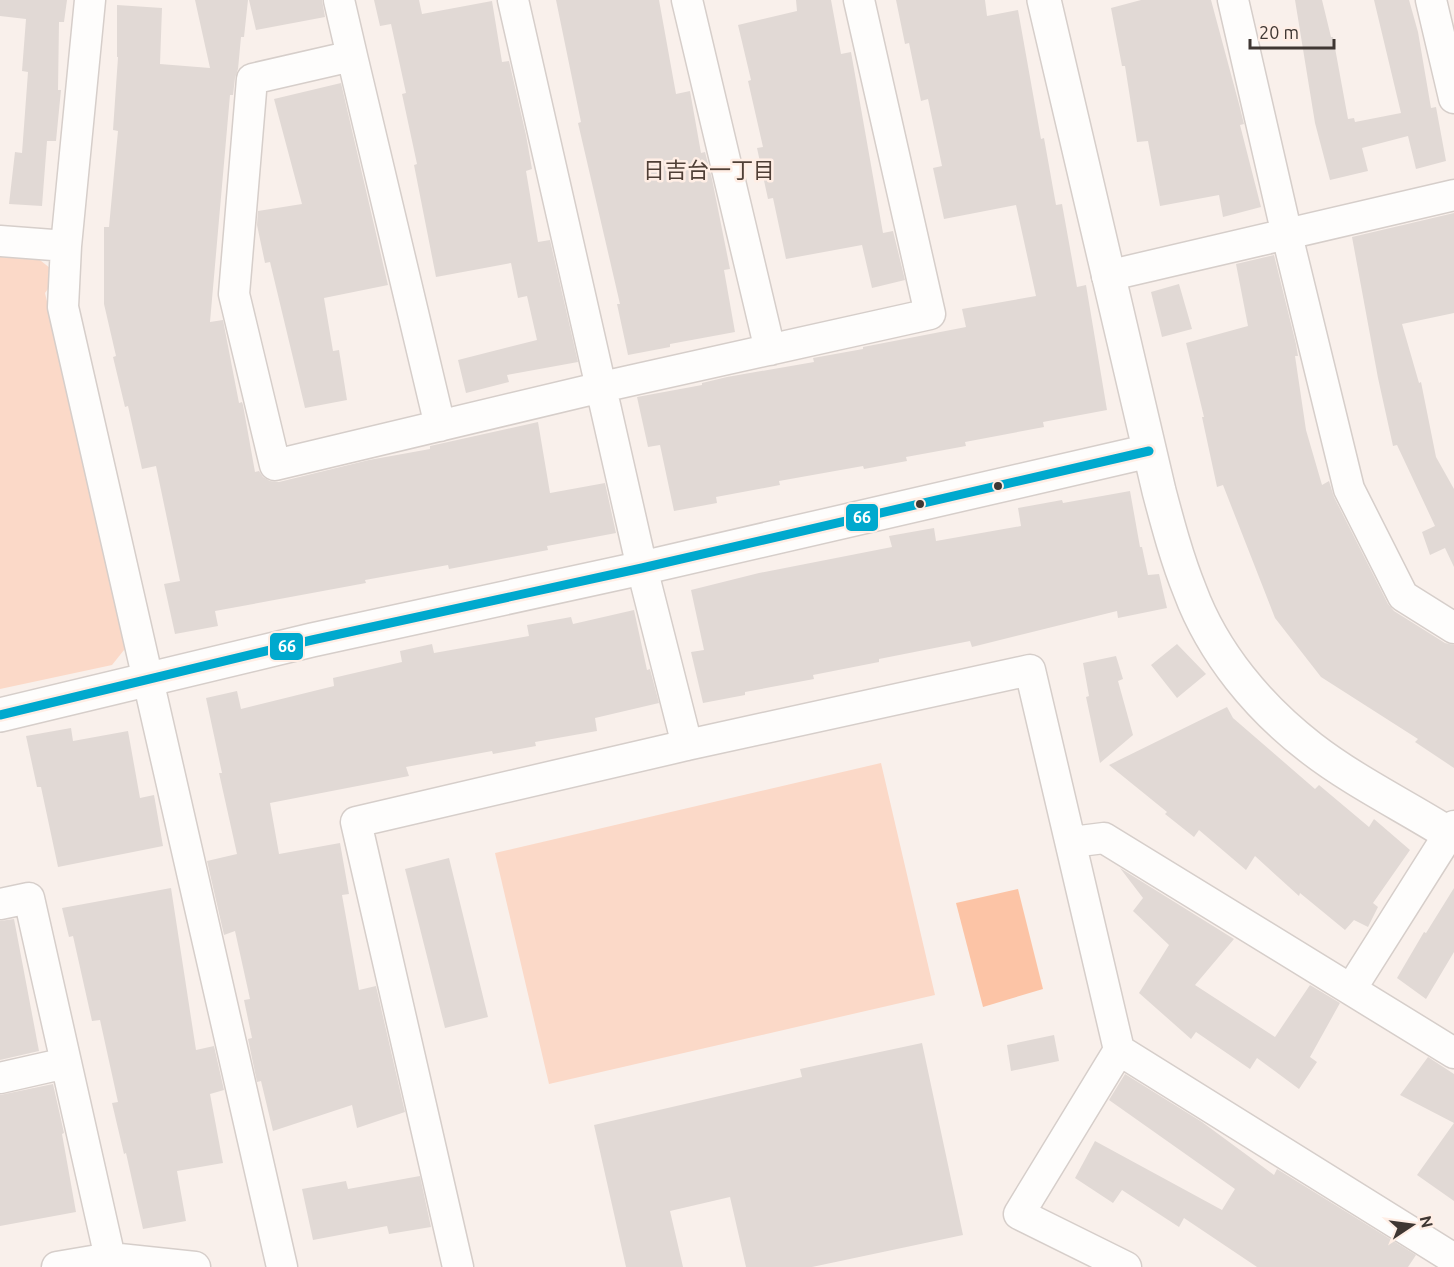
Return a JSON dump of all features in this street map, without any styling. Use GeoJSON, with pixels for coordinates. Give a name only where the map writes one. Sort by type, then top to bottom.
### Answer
{"type":"FeatureCollection","features":[{"type":"Feature","properties":{"kind":"street"},"geometry":{"type":"LineString","coordinates":[[90,0],[66,246],[63,307],[282,1267]]}},
{"type":"Feature","properties":{"kind":"street"},"geometry":{"type":"LineString","coordinates":[[339,0],[440,426]]}},
{"type":"Feature","properties":{"kind":"street"},"geometry":{"type":"LineString","coordinates":[[513,0],[642,568],[687,745]]}},
{"type":"Feature","properties":{"kind":"street"},"geometry":{"type":"LineString","coordinates":[[687,0],[770,350]]}},
{"type":"Feature","properties":{"kind":"street"},"geometry":{"type":"LineString","coordinates":[[352,56],[252,79],[234,294],[275,465],[602,387],[930,314],[859,0]]}},
{"type":"Feature","properties":{"kind":"street"},"geometry":{"type":"LineString","coordinates":[[1044,0],[1149,451],[1171,536],[1190,593],[1208,629],[1247,686],[1272,715],[1312,748],[1452,832],[1351,989]]}},
{"type":"Feature","properties":{"kind":"street"},"geometry":{"type":"LineString","coordinates":[[1233,0],[1349,489],[1403,596],[1454,628]]}},
{"type":"Feature","properties":{"kind":"street"},"geometry":{"type":"LineString","coordinates":[[1431,0],[1454,98]]}},
{"type":"Feature","properties":{"kind":"street"},"geometry":{"type":"LineString","coordinates":[[1107,276],[1454,195]]}},
{"type":"Feature","properties":{"kind":"street"},"geometry":{"type":"LineString","coordinates":[[0,241],[66,246]]}},
{"type":"Feature","properties":{"kind":"street"},"geometry":{"type":"LineString","coordinates":[[0,715],[312,640],[642,568],[1149,451]]}},
{"type":"Feature","properties":{"kind":"street"},"geometry":{"type":"LineString","coordinates":[[458,1267],[356,822],[687,745],[1030,670],[1119,1050],[1019,1214],[1126,1267]]}},
{"type":"Feature","properties":{"kind":"street"},"geometry":{"type":"LineString","coordinates":[[1072,843],[1104,838],[1454,1053]]}},
{"type":"Feature","properties":{"kind":"street"},"geometry":{"type":"LineString","coordinates":[[0,904],[28,898],[110,1258]]}},
{"type":"Feature","properties":{"kind":"street"},"geometry":{"type":"LineString","coordinates":[[1119,1050],[1454,1259]]}},
{"type":"Feature","properties":{"kind":"street"},"geometry":{"type":"LineString","coordinates":[[0,1078],[66,1063]]}},
{"type":"Feature","properties":{"kind":"street"},"geometry":{"type":"LineString","coordinates":[[57,1267],[110,1258],[195,1267]]}},
{"type":"Feature","properties":{"kind":"shaded area"},"geometry":{"type":"Polygon","coordinates":[[[0,254],[36,257],[50,268],[50,286],[45,293],[128,645],[112,665],[0,689],[0,254]]]}},
{"type":"Feature","properties":{"kind":"shaded area"},"geometry":{"type":"Polygon","coordinates":[[[881,763],[935,995],[549,1084],[495,853],[881,763]]]}},
{"type":"Feature","properties":{"kind":"shaded area"},"geometry":{"type":"Polygon","coordinates":[[[1018,889],[1043,989],[983,1007],[956,903],[1018,889]]]}},
{"type":"Feature","properties":{"kind":"building"},"geometry":{"type":"Polygon","coordinates":[[[0,0],[67,0],[64,22],[59,22],[58,90],[61,90],[56,141],[47,141],[42,206],[9,204],[15,152],[22,153],[28,72],[22,71],[26,19],[0,16],[0,0]]]}},
{"type":"Feature","properties":{"kind":"building"},"geometry":{"type":"Polygon","coordinates":[[[195,0],[248,0],[238,69],[233,95],[230,95],[210,322],[223,320],[239,403],[242,402],[243,405],[255,472],[259,471],[270,481],[279,482],[369,460],[430,449],[430,446],[538,422],[550,493],[605,483],[616,533],[547,546],[548,550],[449,569],[448,565],[365,580],[366,583],[215,611],[218,626],[175,634],[164,584],[180,581],[156,466],[142,469],[128,406],[125,407],[113,357],[116,356],[104,304],[104,227],[109,227],[118,131],[113,130],[118,57],[117,5],[162,8],[160,64],[210,68],[195,0]]]}},
{"type":"Feature","properties":{"kind":"building"},"geometry":{"type":"Polygon","coordinates":[[[249,0],[322,0],[325,17],[256,30],[249,0]]]}},
{"type":"Feature","properties":{"kind":"building"},"geometry":{"type":"Polygon","coordinates":[[[374,0],[419,0],[422,14],[492,1],[502,62],[509,61],[526,135],[532,169],[526,171],[538,242],[550,240],[578,362],[507,375],[509,382],[466,393],[458,360],[537,340],[527,296],[518,298],[511,263],[436,277],[414,165],[417,164],[402,94],[406,93],[391,24],[380,26],[374,0]]]}},
{"type":"Feature","properties":{"kind":"building"},"geometry":{"type":"Polygon","coordinates":[[[556,0],[659,0],[676,94],[690,91],[701,153],[705,152],[712,179],[730,269],[724,270],[735,332],[670,344],[670,347],[628,355],[617,304],[620,304],[578,123],[581,122],[556,0]]]}},
{"type":"Feature","properties":{"kind":"building"},"geometry":{"type":"Polygon","coordinates":[[[796,0],[831,0],[841,54],[851,52],[883,233],[893,231],[905,280],[872,288],[862,245],[786,259],[773,198],[768,199],[757,148],[763,147],[738,25],[797,11],[796,0]]]}},
{"type":"Feature","properties":{"kind":"building"},"geometry":{"type":"Polygon","coordinates":[[[896,0],[985,0],[987,16],[1018,10],[1041,139],[1044,138],[1056,205],[1062,204],[1077,287],[1086,285],[1107,410],[1043,422],[1044,427],[965,442],[966,446],[906,457],[907,461],[864,469],[863,466],[779,481],[780,485],[716,497],[717,503],[674,511],[660,445],[648,447],[637,397],[702,385],[702,383],[727,377],[814,362],[813,358],[966,327],[962,309],[1036,296],[1016,205],[944,219],[933,168],[942,166],[928,99],[921,101],[909,43],[905,44],[896,0]]]}},
{"type":"Feature","properties":{"kind":"building"},"geometry":{"type":"Polygon","coordinates":[[[1141,0],[1211,0],[1244,124],[1240,125],[1261,207],[1223,217],[1219,195],[1160,206],[1148,141],[1137,142],[1125,66],[1122,66],[1111,8],[1141,0]]]}},
{"type":"Feature","properties":{"kind":"building"},"geometry":{"type":"Polygon","coordinates":[[[1295,0],[1322,0],[1331,37],[1333,37],[1348,119],[1354,118],[1355,122],[1401,113],[1374,0],[1409,0],[1418,32],[1431,108],[1436,107],[1446,161],[1416,169],[1408,136],[1362,148],[1368,171],[1330,180],[1315,123],[1295,0]]]}},
{"type":"Feature","properties":{"kind":"building"},"geometry":{"type":"Polygon","coordinates":[[[341,83],[388,285],[324,298],[333,351],[339,350],[347,400],[305,408],[270,262],[265,263],[257,225],[258,211],[302,204],[274,99],[341,83]]]}},
{"type":"Feature","properties":{"kind":"building"},"geometry":{"type":"Polygon","coordinates":[[[1454,213],[1454,313],[1402,324],[1419,383],[1421,382],[1436,457],[1454,489],[1454,567],[1445,548],[1430,555],[1422,532],[1435,526],[1397,445],[1393,446],[1352,237],[1454,213]]]}},
{"type":"Feature","properties":{"kind":"building"},"geometry":{"type":"Polygon","coordinates":[[[1274,255],[1296,344],[1298,356],[1295,356],[1306,430],[1322,485],[1329,481],[1334,497],[1388,604],[1394,611],[1445,643],[1454,645],[1454,768],[1415,742],[1418,739],[1321,677],[1275,618],[1223,485],[1217,487],[1202,417],[1204,417],[1186,343],[1248,326],[1236,264],[1274,255]]]}},
{"type":"Feature","properties":{"kind":"building"},"geometry":{"type":"Polygon","coordinates":[[[1179,284],[1192,329],[1162,337],[1151,292],[1179,284]]]}},
{"type":"Feature","properties":{"kind":"building"},"geometry":{"type":"Polygon","coordinates":[[[1130,491],[1140,547],[1142,547],[1148,575],[1159,574],[1167,608],[1118,618],[1117,611],[972,647],[970,641],[879,659],[879,662],[813,675],[814,679],[745,692],[745,695],[703,703],[691,652],[704,650],[691,590],[759,573],[892,547],[889,536],[934,528],[936,541],[1021,526],[1018,508],[1062,500],[1063,503],[1130,491]]]}},
{"type":"Feature","properties":{"kind":"building"},"geometry":{"type":"Polygon","coordinates":[[[634,610],[647,670],[650,669],[659,703],[595,718],[597,731],[535,742],[536,746],[493,754],[492,751],[406,767],[409,776],[270,803],[279,854],[340,843],[349,894],[342,895],[359,990],[376,986],[405,1112],[357,1128],[352,1105],[273,1131],[261,1081],[257,1082],[248,1039],[252,1038],[244,1000],[250,999],[235,931],[224,935],[207,861],[237,854],[219,773],[222,773],[206,698],[237,691],[241,709],[334,686],[333,678],[402,662],[400,651],[432,644],[434,653],[529,636],[527,625],[571,617],[573,624],[634,610]]]}},
{"type":"Feature","properties":{"kind":"building"},"geometry":{"type":"Polygon","coordinates":[[[1177,644],[1206,674],[1177,698],[1151,665],[1177,644]]]}},
{"type":"Feature","properties":{"kind":"building"},"geometry":{"type":"Polygon","coordinates":[[[1116,656],[1123,679],[1118,681],[1133,735],[1100,763],[1086,697],[1089,696],[1083,663],[1116,656]]]}},
{"type":"Feature","properties":{"kind":"building"},"geometry":{"type":"Polygon","coordinates":[[[1227,707],[1233,718],[1315,789],[1319,785],[1369,827],[1374,819],[1410,850],[1373,903],[1378,907],[1368,927],[1354,920],[1345,930],[1300,893],[1299,896],[1255,856],[1246,870],[1199,830],[1194,837],[1109,765],[1227,707]]]}},
{"type":"Feature","properties":{"kind":"building"},"geometry":{"type":"Polygon","coordinates":[[[71,728],[73,741],[128,731],[140,798],[154,795],[163,846],[58,867],[41,787],[37,787],[26,736],[71,728]]]}},
{"type":"Feature","properties":{"kind":"building"},"geometry":{"type":"Polygon","coordinates":[[[449,858],[488,1017],[445,1028],[405,869],[449,858]]]}},
{"type":"Feature","properties":{"kind":"building"},"geometry":{"type":"Polygon","coordinates":[[[1120,868],[1234,939],[1195,985],[1275,1037],[1310,985],[1340,1003],[1310,1057],[1317,1062],[1299,1089],[1257,1058],[1250,1069],[1196,1032],[1191,1039],[1139,993],[1169,945],[1133,911],[1143,898],[1120,868]]]}},
{"type":"Feature","properties":{"kind":"building"},"geometry":{"type":"Polygon","coordinates":[[[171,888],[196,1050],[214,1046],[224,1090],[210,1094],[223,1163],[177,1171],[186,1221],[143,1229],[112,1103],[118,1102],[100,1020],[92,1021],[73,936],[69,937],[62,908],[171,888]]]}},
{"type":"Feature","properties":{"kind":"building"},"geometry":{"type":"Polygon","coordinates":[[[1454,888],[1454,952],[1426,999],[1397,978],[1424,932],[1426,933],[1454,888]]]}},
{"type":"Feature","properties":{"kind":"building"},"geometry":{"type":"Polygon","coordinates":[[[14,919],[39,1051],[0,1060],[0,921],[14,919]]]}},
{"type":"Feature","properties":{"kind":"building"},"geometry":{"type":"Polygon","coordinates":[[[1054,1035],[1059,1061],[1011,1071],[1007,1045],[1054,1035]]]}},
{"type":"Feature","properties":{"kind":"building"},"geometry":{"type":"Polygon","coordinates":[[[922,1043],[963,1235],[812,1267],[746,1267],[730,1197],[670,1211],[683,1267],[626,1267],[594,1125],[802,1077],[800,1069],[922,1043]]]}},
{"type":"Feature","properties":{"kind":"building"},"geometry":{"type":"Polygon","coordinates":[[[1428,1057],[1454,1074],[1454,1123],[1400,1095],[1428,1057]]]}},
{"type":"Feature","properties":{"kind":"building"},"geometry":{"type":"Polygon","coordinates":[[[1125,1074],[1202,1122],[1274,1175],[1277,1169],[1416,1255],[1408,1267],[1257,1267],[1184,1218],[1179,1227],[1122,1190],[1113,1203],[1075,1178],[1095,1141],[1222,1210],[1235,1189],[1109,1100],[1125,1074]]]}},
{"type":"Feature","properties":{"kind":"building"},"geometry":{"type":"Polygon","coordinates":[[[53,1084],[64,1133],[62,1134],[76,1212],[0,1226],[0,1095],[53,1084]]]}},
{"type":"Feature","properties":{"kind":"building"},"geometry":{"type":"Polygon","coordinates":[[[1454,1123],[1454,1201],[1417,1175],[1454,1123]]]}},
{"type":"Feature","properties":{"kind":"building"},"geometry":{"type":"Polygon","coordinates":[[[420,1176],[431,1227],[389,1234],[387,1226],[313,1240],[302,1189],[346,1181],[348,1189],[420,1176]]]}},
{"type":"Feature","properties":{"kind":"transit line","name":"66"},"geometry":{"type":"LineString","coordinates":[[0,715],[312,640],[642,568],[1149,451]]}},
{"type":"Feature","properties":{"kind":"district","name":"日吉台一丁目"},"geometry":{"type":"Point","coordinates":[709,170]}}]}
